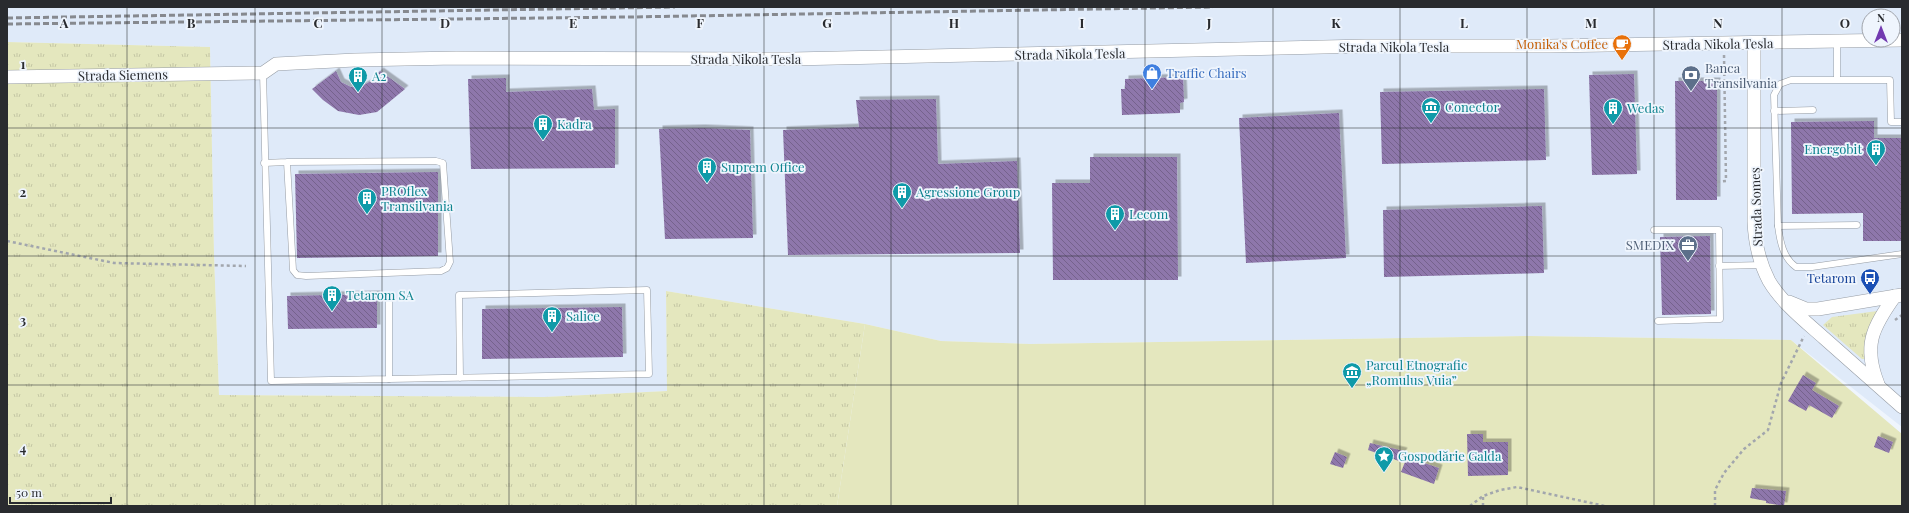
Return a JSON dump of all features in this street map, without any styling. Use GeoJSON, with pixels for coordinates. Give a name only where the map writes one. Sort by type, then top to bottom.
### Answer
{"type":"FeatureCollection","features":[{"type":"Feature","properties":{"kind":"street","name":"Strada Nikola Tesla"},"geometry":{"type":"LineString","coordinates":[[240,73],[263,73],[276,64],[401,59],[792,59],[1366,46],[1724,44],[1902,40]]}},
{"type":"Feature","properties":{"kind":"street","name":"Strada Someș"},"geometry":{"type":"LineString","coordinates":[[1754,43],[1754,222],[1755,241],[1762,265],[1769,281],[1784,299],[1809,324],[1902,407]]}},
{"type":"Feature","properties":{"kind":"street","name":"Strada Siemens"},"geometry":{"type":"LineString","coordinates":[[7,77],[240,73]]}},
{"type":"Feature","properties":{"kind":"street"},"geometry":{"type":"LineString","coordinates":[[1784,299],[1806,309],[1818,309],[1898,296]]}},
{"type":"Feature","properties":{"kind":"street"},"geometry":{"type":"LineString","coordinates":[[1878,386],[1870,359],[1871,339],[1880,317],[1898,296]]}},
{"type":"Feature","properties":{"kind":"lane"},"geometry":{"type":"LineString","coordinates":[[1837,42],[1838,79]]}},
{"type":"Feature","properties":{"kind":"lane"},"geometry":{"type":"LineString","coordinates":[[263,73],[264,163],[271,382],[389,380],[649,374],[647,290],[459,295],[460,378]]}},
{"type":"Feature","properties":{"kind":"lane"},"geometry":{"type":"LineString","coordinates":[[1902,122],[1891,122],[1890,80],[1838,79],[1785,81],[1776,89],[1774,111],[1778,226],[1780,242],[1788,260],[1796,267],[1812,267],[1902,254]]}},
{"type":"Feature","properties":{"kind":"lane"},"geometry":{"type":"LineString","coordinates":[[1774,111],[1813,110]]}},
{"type":"Feature","properties":{"kind":"lane"},"geometry":{"type":"LineString","coordinates":[[264,163],[287,162],[436,161],[442,163],[450,262],[447,268],[441,271],[306,276],[297,274],[293,270],[287,162]]}},
{"type":"Feature","properties":{"kind":"lane"},"geometry":{"type":"LineString","coordinates":[[1778,226],[1857,225]]}},
{"type":"Feature","properties":{"kind":"lane"},"geometry":{"type":"LineString","coordinates":[[1654,230],[1719,230],[1720,319],[1658,321]]}},
{"type":"Feature","properties":{"kind":"lane"},"geometry":{"type":"LineString","coordinates":[[1719,266],[1762,265]]}},
{"type":"Feature","properties":{"kind":"lane"},"geometry":{"type":"LineString","coordinates":[[389,302],[389,380]]}},
{"type":"Feature","properties":{"kind":"path"},"geometry":{"type":"LineString","coordinates":[[1717,182],[1726,182],[1724,44]]}},
{"type":"Feature","properties":{"kind":"path"},"geometry":{"type":"LineString","coordinates":[[7,241],[114,263],[246,266]]}},
{"type":"Feature","properties":{"kind":"path"},"geometry":{"type":"LineString","coordinates":[[1715,506],[1715,490],[1724,473],[1744,449],[1768,430],[1781,383],[1809,324]]}},
{"type":"Feature","properties":{"kind":"path"},"geometry":{"type":"LineString","coordinates":[[1470,506],[1483,496],[1500,490],[1517,487],[1605,506]]}},
{"type":"Feature","properties":{"kind":"path"},"geometry":{"type":"LineString","coordinates":[[1483,496],[1483,506]]}},
{"type":"Feature","properties":{"kind":"shaded area"},"geometry":{"type":"Polygon","coordinates":[[[7,7],[1902,7],[1902,427],[1791,340],[1530,336],[1030,344],[941,341],[865,324],[666,291],[668,391],[544,397],[219,395],[214,254],[210,47],[7,42],[7,7]]]}},
{"type":"Feature","properties":{"kind":"green space"},"geometry":{"type":"Polygon","coordinates":[[[7,42],[210,47],[214,254],[219,395],[544,397],[667,391],[666,291],[865,324],[837,506],[7,506],[7,42]]]}},
{"type":"Feature","properties":{"kind":"green space"},"geometry":{"type":"Polygon","coordinates":[[[1885,310],[1870,359],[1862,359],[1823,325],[1832,317],[1885,310]]]}},
{"type":"Feature","properties":{"kind":"green space","name":"Parcul Etnografic „Romulus Vuia”"},"geometry":{"type":"Polygon","coordinates":[[[865,324],[941,341],[1030,344],[1530,336],[1791,340],[1902,434],[1902,506],[837,506],[865,324]]]}},
{"type":"Feature","properties":{"kind":"building","name":"A2"},"geometry":{"type":"Polygon","coordinates":[[[336,71],[341,82],[351,87],[362,86],[371,81],[380,71],[405,89],[377,112],[359,115],[338,111],[323,100],[312,89],[336,71]]]}},
{"type":"Feature","properties":{"kind":"building","name":"Wedas"},"geometry":{"type":"Polygon","coordinates":[[[1634,74],[1637,174],[1592,175],[1589,75],[1634,74]]]}},
{"type":"Feature","properties":{"kind":"building"},"geometry":{"type":"Polygon","coordinates":[[[1183,77],[1184,102],[1180,103],[1180,113],[1122,115],[1121,89],[1125,89],[1125,79],[1183,77]]]}},
{"type":"Feature","properties":{"kind":"building","name":"Kadra"},"geometry":{"type":"Polygon","coordinates":[[[506,78],[506,92],[592,89],[594,110],[615,109],[615,168],[471,169],[468,79],[506,78]]]}},
{"type":"Feature","properties":{"kind":"building"},"geometry":{"type":"Polygon","coordinates":[[[1675,81],[1717,81],[1717,200],[1676,200],[1675,81]]]}},
{"type":"Feature","properties":{"kind":"building"},"geometry":{"type":"Polygon","coordinates":[[[1544,89],[1546,160],[1382,164],[1380,92],[1544,89]]]}},
{"type":"Feature","properties":{"kind":"building","name":"Agressione Group"},"geometry":{"type":"Polygon","coordinates":[[[936,99],[938,164],[1017,161],[1020,253],[788,255],[783,130],[859,127],[856,100],[936,99]]]}},
{"type":"Feature","properties":{"kind":"building"},"geometry":{"type":"Polygon","coordinates":[[[1339,113],[1346,258],[1246,263],[1239,118],[1339,113]]]}},
{"type":"Feature","properties":{"kind":"building","name":"Energobit"},"geometry":{"type":"Polygon","coordinates":[[[1874,121],[1874,138],[1902,138],[1902,241],[1863,241],[1863,213],[1792,214],[1791,122],[1874,121]]]}},
{"type":"Feature","properties":{"kind":"building","name":"Suprem Office"},"geometry":{"type":"Polygon","coordinates":[[[702,128],[750,130],[753,238],[665,239],[659,129],[702,128]]]}},
{"type":"Feature","properties":{"kind":"building","name":"Lecom"},"geometry":{"type":"Polygon","coordinates":[[[1090,157],[1177,157],[1178,280],[1053,280],[1052,183],[1090,183],[1090,157]]]}},
{"type":"Feature","properties":{"kind":"building","name":"PROflex Transilvania"},"geometry":{"type":"Polygon","coordinates":[[[438,172],[438,256],[297,258],[295,174],[438,172]]]}},
{"type":"Feature","properties":{"kind":"building"},"geometry":{"type":"Polygon","coordinates":[[[1542,206],[1544,273],[1384,277],[1383,210],[1542,206]]]}},
{"type":"Feature","properties":{"kind":"building"},"geometry":{"type":"Polygon","coordinates":[[[1710,236],[1711,314],[1662,315],[1660,237],[1710,236]]]}},
{"type":"Feature","properties":{"kind":"building","name":"Tetarom SA"},"geometry":{"type":"Polygon","coordinates":[[[377,294],[377,328],[288,329],[287,296],[377,294]]]}},
{"type":"Feature","properties":{"kind":"building","name":"Salice"},"geometry":{"type":"Polygon","coordinates":[[[622,307],[623,357],[482,359],[482,309],[622,307]]]}},
{"type":"Feature","properties":{"kind":"building"},"geometry":{"type":"Polygon","coordinates":[[[1803,375],[1816,383],[1812,390],[1839,406],[1832,418],[1809,405],[1806,411],[1788,401],[1803,375]]]}},
{"type":"Feature","properties":{"kind":"building"},"geometry":{"type":"Polygon","coordinates":[[[1467,434],[1483,434],[1483,442],[1508,442],[1508,475],[1468,476],[1467,434]]]}},
{"type":"Feature","properties":{"kind":"building"},"geometry":{"type":"Polygon","coordinates":[[[1878,436],[1893,442],[1889,453],[1874,447],[1878,436]]]}},
{"type":"Feature","properties":{"kind":"building"},"geometry":{"type":"Polygon","coordinates":[[[1370,443],[1404,451],[1399,461],[1368,450],[1370,443]]]}},
{"type":"Feature","properties":{"kind":"building"},"geometry":{"type":"Polygon","coordinates":[[[1335,452],[1347,457],[1343,468],[1330,464],[1335,452]]]}},
{"type":"Feature","properties":{"kind":"building"},"geometry":{"type":"Polygon","coordinates":[[[1407,457],[1439,468],[1434,484],[1401,472],[1407,457]]]}},
{"type":"Feature","properties":{"kind":"building"},"geometry":{"type":"Polygon","coordinates":[[[1752,488],[1786,491],[1784,506],[1766,503],[1766,501],[1750,498],[1752,488]]]}},
{"type":"Feature","properties":{"kind":"railway"},"geometry":{"type":"LineString","coordinates":[[7,18],[675,7]]}},
{"type":"Feature","properties":{"kind":"railway"},"geometry":{"type":"LineString","coordinates":[[7,24],[630,17],[1213,7]]}},
{"type":"Feature","properties":{"kind":"place","name":"Monika's Coffee"},"geometry":{"type":"Point","coordinates":[1622,61]}},
{"type":"Feature","properties":{"kind":"place","name":"Traffic Chairs"},"geometry":{"type":"Point","coordinates":[1152,90]}},
{"type":"Feature","properties":{"kind":"place","name":"Banca Transilvania"},"geometry":{"type":"Point","coordinates":[1691,92]}},
{"type":"Feature","properties":{"kind":"place","name":"A2"},"geometry":{"type":"Point","coordinates":[358,93]}},
{"type":"Feature","properties":{"kind":"place","name":"Conector"},"geometry":{"type":"Point","coordinates":[1431,124]}},
{"type":"Feature","properties":{"kind":"place","name":"Wedas"},"geometry":{"type":"Point","coordinates":[1613,125]}},
{"type":"Feature","properties":{"kind":"place","name":"Kadra"},"geometry":{"type":"Point","coordinates":[543,141]}},
{"type":"Feature","properties":{"kind":"place","name":"Energobit"},"geometry":{"type":"Point","coordinates":[1876,166]}},
{"type":"Feature","properties":{"kind":"place","name":"Suprem Office"},"geometry":{"type":"Point","coordinates":[707,184]}},
{"type":"Feature","properties":{"kind":"place","name":"Agressione Group"},"geometry":{"type":"Point","coordinates":[902,209]}},
{"type":"Feature","properties":{"kind":"place","name":"PROflex Transilvania"},"geometry":{"type":"Point","coordinates":[367,215]}},
{"type":"Feature","properties":{"kind":"place","name":"Lecom"},"geometry":{"type":"Point","coordinates":[1115,231]}},
{"type":"Feature","properties":{"kind":"place","name":"SMEDIX"},"geometry":{"type":"Point","coordinates":[1688,262]}},
{"type":"Feature","properties":{"kind":"place","name":"Tetarom"},"geometry":{"type":"Point","coordinates":[1870,295]}},
{"type":"Feature","properties":{"kind":"place","name":"Tetarom SA"},"geometry":{"type":"Point","coordinates":[332,312]}},
{"type":"Feature","properties":{"kind":"place","name":"Salice"},"geometry":{"type":"Point","coordinates":[552,333]}},
{"type":"Feature","properties":{"kind":"place","name":"Parcul Etnografic „Romulus Vuia”"},"geometry":{"type":"Point","coordinates":[1352,389]}},
{"type":"Feature","properties":{"kind":"place","name":"Gospodărie Galda"},"geometry":{"type":"Point","coordinates":[1384,473]}}]}
